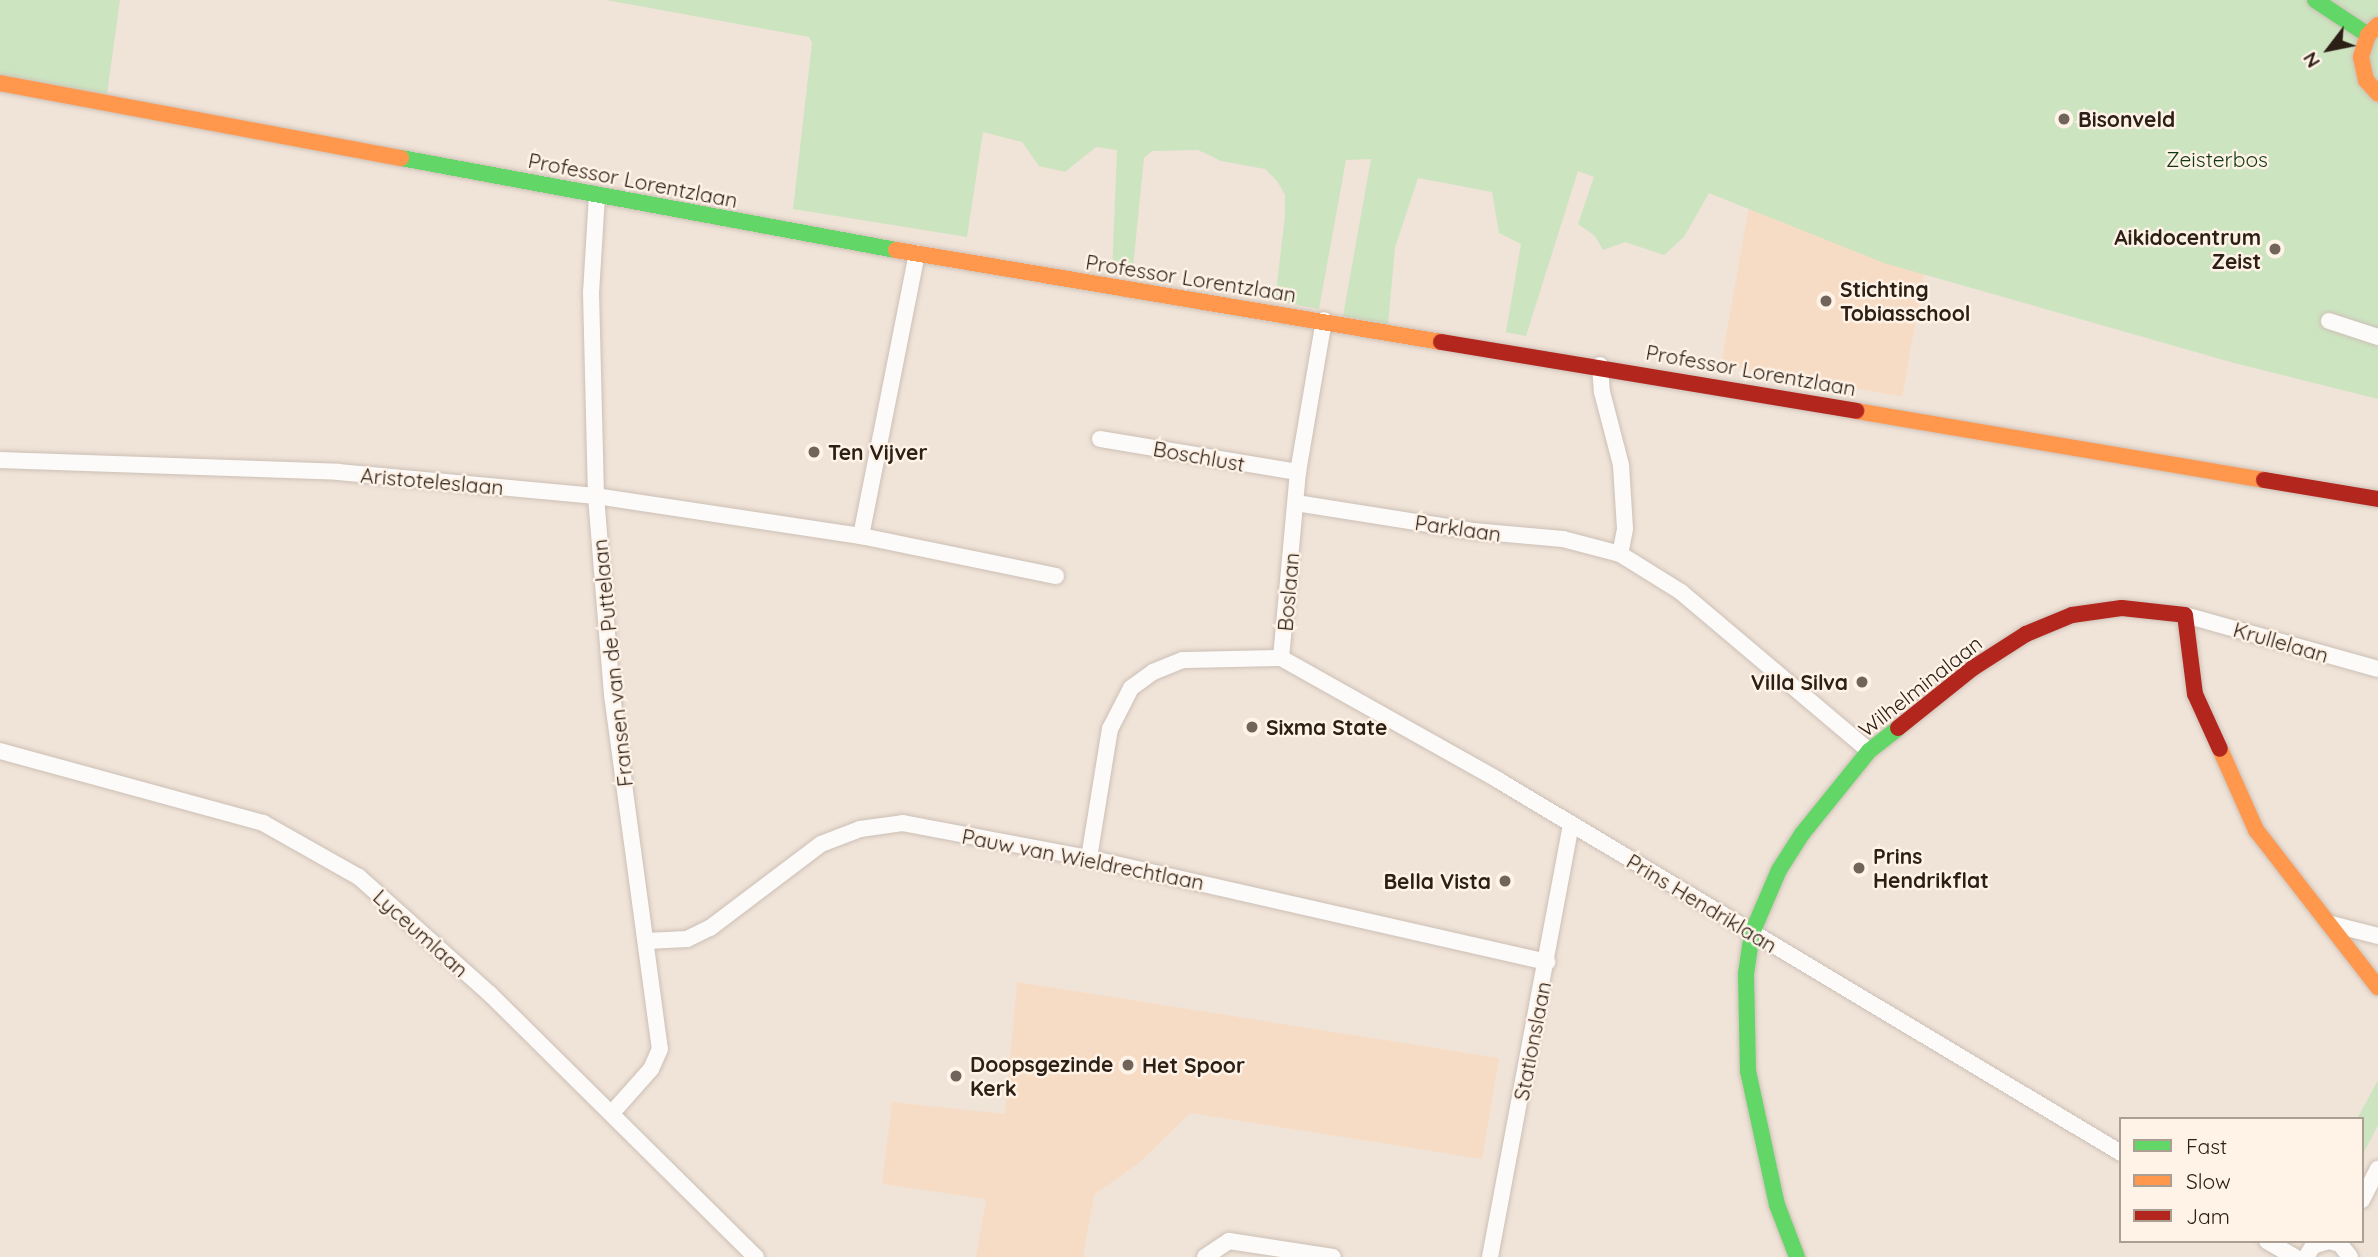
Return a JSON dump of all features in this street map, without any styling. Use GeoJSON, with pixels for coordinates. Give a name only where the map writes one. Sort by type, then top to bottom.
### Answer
{"type":"FeatureCollection","features":[{"type":"Feature","properties":{"kind":"street"},"geometry":{"type":"LineString","coordinates":[[2315,0],[2373,30],[2362,69],[2378,94]]}},
{"type":"Feature","properties":{"kind":"street","name":"Professor Lorentzlaan"},"geometry":{"type":"LineString","coordinates":[[0,83],[917,254],[1600,365],[2378,499]]}},
{"type":"Feature","properties":{"kind":"street","name":"Fransen van de Puttelaan"},"geometry":{"type":"LineString","coordinates":[[597,195],[591,292],[596,496],[612,695],[660,1049],[651,1069],[612,1113]]}},
{"type":"Feature","properties":{"kind":"street"},"geometry":{"type":"LineString","coordinates":[[861,536],[917,254]]}},
{"type":"Feature","properties":{"kind":"street","name":"Boslaan"},"geometry":{"type":"LineString","coordinates":[[1089,858],[1110,729],[1131,688],[1153,672],[1182,660],[1281,658],[1298,472],[1324,320]]}},
{"type":"Feature","properties":{"kind":"street"},"geometry":{"type":"LineString","coordinates":[[2329,321],[2378,337]]}},
{"type":"Feature","properties":{"kind":"street"},"geometry":{"type":"LineString","coordinates":[[1600,365],[1602,392],[1621,465],[1625,529],[1620,555]]}},
{"type":"Feature","properties":{"kind":"street","name":"Boschlust"},"geometry":{"type":"LineString","coordinates":[[1100,439],[1298,472]]}},
{"type":"Feature","properties":{"kind":"street","name":"Aristoteleslaan"},"geometry":{"type":"LineString","coordinates":[[0,460],[338,472],[596,496],[861,536],[1056,576]]}},
{"type":"Feature","properties":{"kind":"street","name":"Parklaan"},"geometry":{"type":"LineString","coordinates":[[1296,503],[1474,531],[1563,539],[1620,555],[1681,593],[1869,751]]}},
{"type":"Feature","properties":{"kind":"street","name":"Wilhelminalaan"},"geometry":{"type":"LineString","coordinates":[[1797,1257],[1777,1205],[1748,1070],[1746,974],[1752,933],[1796,843],[1869,751],[1973,668],[2026,634],[2073,615],[2122,608],[2185,615]]}},
{"type":"Feature","properties":{"kind":"street"},"geometry":{"type":"LineString","coordinates":[[2185,615],[2195,694],[2224,764],[2256,830],[2297,888],[2331,924],[2378,987]]}},
{"type":"Feature","properties":{"kind":"street","name":"Krullelaan"},"geometry":{"type":"LineString","coordinates":[[2185,615],[2378,669]]}},
{"type":"Feature","properties":{"kind":"street","name":"Prins Hendriklaan"},"geometry":{"type":"LineString","coordinates":[[1281,658],[1572,825],[2119,1152]]}},
{"type":"Feature","properties":{"kind":"street","name":"Lyceumlaan"},"geometry":{"type":"LineString","coordinates":[[0,751],[263,823],[359,877],[490,994],[756,1257]]}},
{"type":"Feature","properties":{"kind":"street","name":"Pauw van Wieldrechtlaan"},"geometry":{"type":"LineString","coordinates":[[646,941],[687,939],[710,928],[810,851],[860,829],[904,823],[1089,858],[1547,961]]}},
{"type":"Feature","properties":{"kind":"street","name":"Stationslaan"},"geometry":{"type":"LineString","coordinates":[[1490,1257],[1572,825]]}},
{"type":"Feature","properties":{"kind":"street"},"geometry":{"type":"LineString","coordinates":[[2331,924],[2378,936]]}},
{"type":"Feature","properties":{"kind":"street"},"geometry":{"type":"LineString","coordinates":[[2364,1196],[2378,1169]]}},
{"type":"Feature","properties":{"kind":"street"},"geometry":{"type":"LineString","coordinates":[[1205,1257],[1229,1241],[1333,1257]]}},
{"type":"Feature","properties":{"kind":"street"},"geometry":{"type":"LineString","coordinates":[[2270,1243],[2295,1257]]}},
{"type":"Feature","properties":{"kind":"street"},"geometry":{"type":"LineString","coordinates":[[2305,1257],[2323,1243]]}},
{"type":"Feature","properties":{"kind":"street"},"geometry":{"type":"LineString","coordinates":[[2332,1243],[2340,1244],[2351,1257]]}},
{"type":"Feature","properties":{"kind":"shaded area","name":"Stichting Tobiasschool"},"geometry":{"type":"Polygon","coordinates":[[[1749,206],[1930,238],[1902,397],[1721,365],[1749,206]]]}},
{"type":"Feature","properties":{"kind":"shaded area"},"geometry":{"type":"Polygon","coordinates":[[[1017,982],[1499,1058],[1482,1159],[1190,1113],[1140,1162],[1094,1195],[1083,1257],[976,1257],[986,1199],[882,1184],[892,1102],[1005,1114],[1017,982]]]}},
{"type":"Feature","properties":{"kind":"green space"},"geometry":{"type":"Polygon","coordinates":[[[0,0],[120,0],[107,94],[0,77],[0,0]]]}},
{"type":"Feature","properties":{"kind":"green space","name":"Zeisterbos"},"geometry":{"type":"Polygon","coordinates":[[[606,0],[2378,0],[2378,399],[2234,363],[1884,263],[1709,193],[1684,237],[1664,255],[1625,242],[1603,250],[1595,236],[1578,224],[1594,177],[1578,171],[1526,336],[1506,332],[1521,244],[1499,233],[1492,192],[1418,178],[1395,248],[1388,325],[1343,316],[1371,159],[1346,160],[1319,309],[1275,301],[1285,215],[1285,195],[1277,181],[1265,169],[1221,161],[1198,150],[1152,151],[1144,158],[1132,277],[1112,274],[1117,150],[1096,147],[1065,172],[1039,166],[1022,142],[983,132],[967,237],[793,209],[812,43],[809,37],[606,0]]]}},
{"type":"Feature","properties":{"kind":"green space"},"geometry":{"type":"Polygon","coordinates":[[[2378,1080],[2378,1125],[2364,1152],[2364,1117],[2358,1117],[2378,1080]]]}},
{"type":"Feature","properties":{"kind":"traffic: fast"},"geometry":{"type":"LineString","coordinates":[[2315,0],[2368,35]]}},
{"type":"Feature","properties":{"kind":"traffic: fast"},"geometry":{"type":"LineString","coordinates":[[401,158],[896,250]]}},
{"type":"Feature","properties":{"kind":"traffic: fast"},"geometry":{"type":"LineString","coordinates":[[1797,1257],[1777,1205],[1748,1071],[1746,974],[1752,933],[1779,870],[1802,834],[1869,751],[1898,728]]}},
{"type":"Feature","properties":{"kind":"traffic: slow"},"geometry":{"type":"LineString","coordinates":[[2378,25],[2368,35],[2361,57],[2366,80],[2378,94]]}},
{"type":"Feature","properties":{"kind":"traffic: slow"},"geometry":{"type":"LineString","coordinates":[[0,83],[401,158]]}},
{"type":"Feature","properties":{"kind":"traffic: slow"},"geometry":{"type":"LineString","coordinates":[[896,250],[1441,342]]}},
{"type":"Feature","properties":{"kind":"traffic: slow"},"geometry":{"type":"LineString","coordinates":[[1856,411],[2264,480]]}},
{"type":"Feature","properties":{"kind":"traffic: slow"},"geometry":{"type":"LineString","coordinates":[[2220,749],[2256,830],[2378,987]]}},
{"type":"Feature","properties":{"kind":"traffic: jam"},"geometry":{"type":"LineString","coordinates":[[1441,342],[1856,411]]}},
{"type":"Feature","properties":{"kind":"traffic: jam"},"geometry":{"type":"LineString","coordinates":[[2264,480],[2378,499]]}},
{"type":"Feature","properties":{"kind":"traffic: jam"},"geometry":{"type":"LineString","coordinates":[[1898,728],[1973,668],[2026,634],[2072,615],[2122,608],[2185,615],[2195,694],[2220,749]]}},
{"type":"Feature","properties":{"kind":"place","name":"Bisonveld"},"geometry":{"type":"Point","coordinates":[2064,119]}},
{"type":"Feature","properties":{"kind":"place","name":"Aikidocentrum Zeist"},"geometry":{"type":"Point","coordinates":[2275,249]}},
{"type":"Feature","properties":{"kind":"place","name":"Stichting Tobiasschool"},"geometry":{"type":"Point","coordinates":[1826,301]}},
{"type":"Feature","properties":{"kind":"place","name":"Ten Vijver"},"geometry":{"type":"Point","coordinates":[814,452]}},
{"type":"Feature","properties":{"kind":"place","name":"Villa Silva"},"geometry":{"type":"Point","coordinates":[1862,682]}},
{"type":"Feature","properties":{"kind":"place","name":"Sixma State"},"geometry":{"type":"Point","coordinates":[1252,727]}},
{"type":"Feature","properties":{"kind":"place","name":"Prins Hendrikflat"},"geometry":{"type":"Point","coordinates":[1859,868]}},
{"type":"Feature","properties":{"kind":"place","name":"Bella Vista"},"geometry":{"type":"Point","coordinates":[1505,881]}},
{"type":"Feature","properties":{"kind":"place","name":"Het Spoor"},"geometry":{"type":"Point","coordinates":[1128,1065]}},
{"type":"Feature","properties":{"kind":"place","name":"Doopsgezinde Kerk"},"geometry":{"type":"Point","coordinates":[956,1076]}}]}
